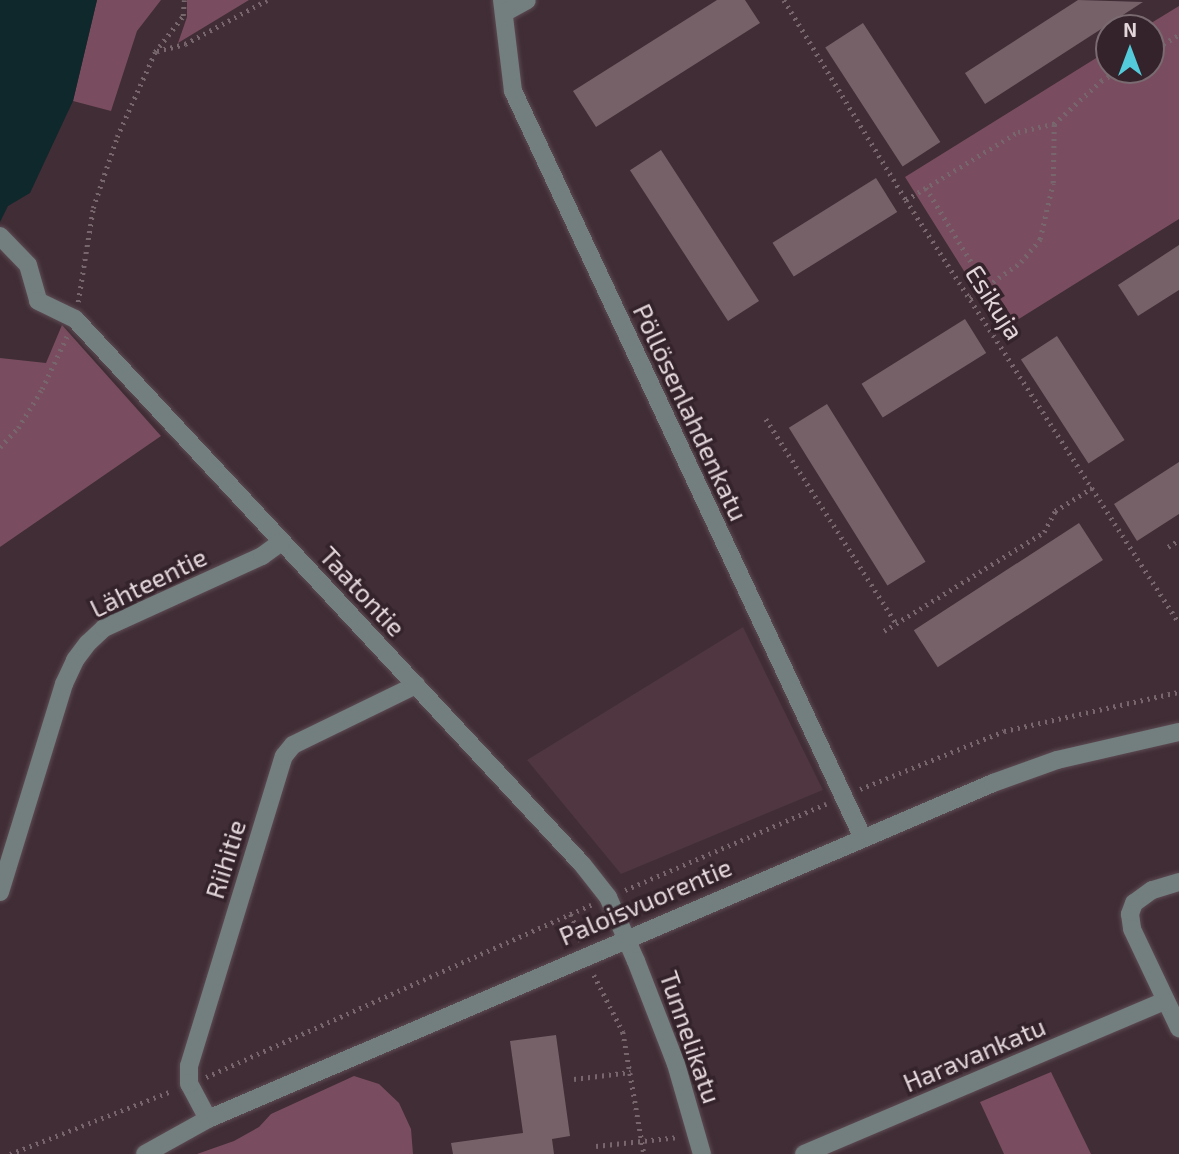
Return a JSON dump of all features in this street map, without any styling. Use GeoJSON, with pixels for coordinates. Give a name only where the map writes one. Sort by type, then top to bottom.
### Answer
{"type":"FeatureCollection","features":[{"type":"Feature","properties":{"kind":"street"},"geometry":{"type":"LineString","coordinates":[[503,7],[527,0]]}},
{"type":"Feature","properties":{"kind":"street","name":"Pöllösenlahdenkatu"},"geometry":{"type":"LineString","coordinates":[[503,7],[513,91],[862,836]]}},
{"type":"Feature","properties":{"kind":"street","name":"Taatontie"},"geometry":{"type":"LineString","coordinates":[[0,236],[28,265],[37,302],[75,319],[582,864],[608,897],[626,938]]}},
{"type":"Feature","properties":{"kind":"street","name":"Lähteentie"},"geometry":{"type":"LineString","coordinates":[[0,892],[64,684],[75,660],[88,643],[104,628],[262,556],[281,542]]}},
{"type":"Feature","properties":{"kind":"street","name":"Riihitie"},"geometry":{"type":"LineString","coordinates":[[208,1119],[190,1084],[189,1066],[284,756],[293,745],[416,685]]}},
{"type":"Feature","properties":{"kind":"street","name":"Paloisvuorentie"},"geometry":{"type":"LineString","coordinates":[[145,1154],[208,1119],[862,836],[1057,760],[1179,732]]}},
{"type":"Feature","properties":{"kind":"street"},"geometry":{"type":"LineString","coordinates":[[1179,882],[1152,890],[1134,903],[1130,914],[1132,929],[1179,1028]]}},
{"type":"Feature","properties":{"kind":"street","name":"Tunnelikatu"},"geometry":{"type":"LineString","coordinates":[[626,938],[676,1065],[702,1154]]}},
{"type":"Feature","properties":{"kind":"street","name":"Haravankatu"},"geometry":{"type":"LineString","coordinates":[[804,1154],[1164,1001]]}},
{"type":"Feature","properties":{"kind":"path"},"geometry":{"type":"LineString","coordinates":[[0,447],[18,428],[42,389],[75,319],[93,208],[117,137],[155,51],[183,16],[184,0]]}},
{"type":"Feature","properties":{"kind":"path"},"geometry":{"type":"LineString","coordinates":[[155,51],[185,44],[267,0]]}},
{"type":"Feature","properties":{"kind":"path","name":"Esikuja"},"geometry":{"type":"LineString","coordinates":[[784,0],[906,200],[1179,623]]}},
{"type":"Feature","properties":{"kind":"path"},"geometry":{"type":"LineString","coordinates":[[906,200],[1018,132],[1054,124],[1098,84]]}},
{"type":"Feature","properties":{"kind":"path"},"geometry":{"type":"LineString","coordinates":[[970,298],[1021,262],[1040,239],[1053,183],[1054,124]]}},
{"type":"Feature","properties":{"kind":"path"},"geometry":{"type":"LineString","coordinates":[[926,188],[986,286]]}},
{"type":"Feature","properties":{"kind":"path"},"geometry":{"type":"LineString","coordinates":[[766,419],[896,624]]}},
{"type":"Feature","properties":{"kind":"path"},"geometry":{"type":"LineString","coordinates":[[884,631],[1044,531],[1055,510],[1092,488]]}},
{"type":"Feature","properties":{"kind":"path"},"geometry":{"type":"LineString","coordinates":[[1168,547],[1179,540]]}},
{"type":"Feature","properties":{"kind":"path"},"geometry":{"type":"LineString","coordinates":[[571,914],[579,934]]}},
{"type":"Feature","properties":{"kind":"path"},"geometry":{"type":"LineString","coordinates":[[594,974],[623,1032],[644,1154]]}},
{"type":"Feature","properties":{"kind":"path"},"geometry":{"type":"LineString","coordinates":[[574,1079],[631,1072]]}},
{"type":"Feature","properties":{"kind":"path"},"geometry":{"type":"LineString","coordinates":[[596,1146],[696,1135]]}},
{"type":"Feature","properties":{"kind":"shaded area"},"geometry":{"type":"Polygon","coordinates":[[[97,0],[161,0],[137,31],[111,111],[73,101],[97,0]]]}},
{"type":"Feature","properties":{"kind":"shaded area"},"geometry":{"type":"Polygon","coordinates":[[[187,0],[249,0],[178,43],[187,17],[187,0]]]}},
{"type":"Feature","properties":{"kind":"shaded area"},"geometry":{"type":"Polygon","coordinates":[[[1179,6],[1179,219],[1001,330],[905,177],[1095,59],[1095,84],[1165,84],[1165,15],[1179,6]]]}},
{"type":"Feature","properties":{"kind":"shaded area"},"geometry":{"type":"Polygon","coordinates":[[[62,325],[161,436],[0,547],[0,358],[46,363],[62,325]]]}},
{"type":"Feature","properties":{"kind":"shaded area"},"geometry":{"type":"Polygon","coordinates":[[[743,627],[823,790],[621,874],[527,760],[743,627]]]}},
{"type":"Feature","properties":{"kind":"shaded area"},"geometry":{"type":"Polygon","coordinates":[[[1051,1072],[1091,1154],[1004,1154],[980,1102],[1051,1072]]]}},
{"type":"Feature","properties":{"kind":"shaded area"},"geometry":{"type":"Polygon","coordinates":[[[354,1076],[379,1084],[399,1103],[411,1129],[413,1154],[197,1154],[234,1141],[259,1127],[271,1114],[354,1076]]]}},
{"type":"Feature","properties":{"kind":"water"},"geometry":{"type":"Polygon","coordinates":[[[0,0],[97,0],[73,101],[30,193],[8,206],[0,222],[0,0]]]}},
{"type":"Feature","properties":{"kind":"building"},"geometry":{"type":"Polygon","coordinates":[[[717,0],[745,0],[760,23],[596,127],[573,91],[717,0]]]}},
{"type":"Feature","properties":{"kind":"building"},"geometry":{"type":"Polygon","coordinates":[[[1078,0],[1143,2],[1124,14],[1095,14],[1095,33],[985,104],[965,73],[1078,0]]]}},
{"type":"Feature","properties":{"kind":"building"},"geometry":{"type":"Polygon","coordinates":[[[863,23],[940,142],[903,167],[825,48],[863,23]]]}},
{"type":"Feature","properties":{"kind":"building"},"geometry":{"type":"Polygon","coordinates":[[[661,150],[759,301],[728,321],[630,170],[661,150]]]}},
{"type":"Feature","properties":{"kind":"building"},"geometry":{"type":"Polygon","coordinates":[[[876,178],[897,212],[794,277],[773,243],[876,178]]]}},
{"type":"Feature","properties":{"kind":"building"},"geometry":{"type":"Polygon","coordinates":[[[1179,245],[1179,290],[1138,316],[1118,285],[1179,245]]]}},
{"type":"Feature","properties":{"kind":"building"},"geometry":{"type":"Polygon","coordinates":[[[965,319],[986,353],[883,418],[862,384],[965,319]]]}},
{"type":"Feature","properties":{"kind":"building"},"geometry":{"type":"Polygon","coordinates":[[[1057,336],[1125,440],[1088,463],[1021,359],[1057,336]]]}},
{"type":"Feature","properties":{"kind":"building"},"geometry":{"type":"Polygon","coordinates":[[[827,404],[926,562],[887,586],[789,428],[827,404]]]}},
{"type":"Feature","properties":{"kind":"building"},"geometry":{"type":"Polygon","coordinates":[[[1179,462],[1179,514],[1137,541],[1114,504],[1179,462]]]}},
{"type":"Feature","properties":{"kind":"building"},"geometry":{"type":"Polygon","coordinates":[[[1079,523],[1103,560],[938,667],[914,630],[1079,523]]]}},
{"type":"Feature","properties":{"kind":"building"},"geometry":{"type":"Polygon","coordinates":[[[556,1035],[570,1136],[552,1139],[554,1154],[453,1154],[451,1143],[523,1133],[510,1041],[556,1035]]]}}]}
